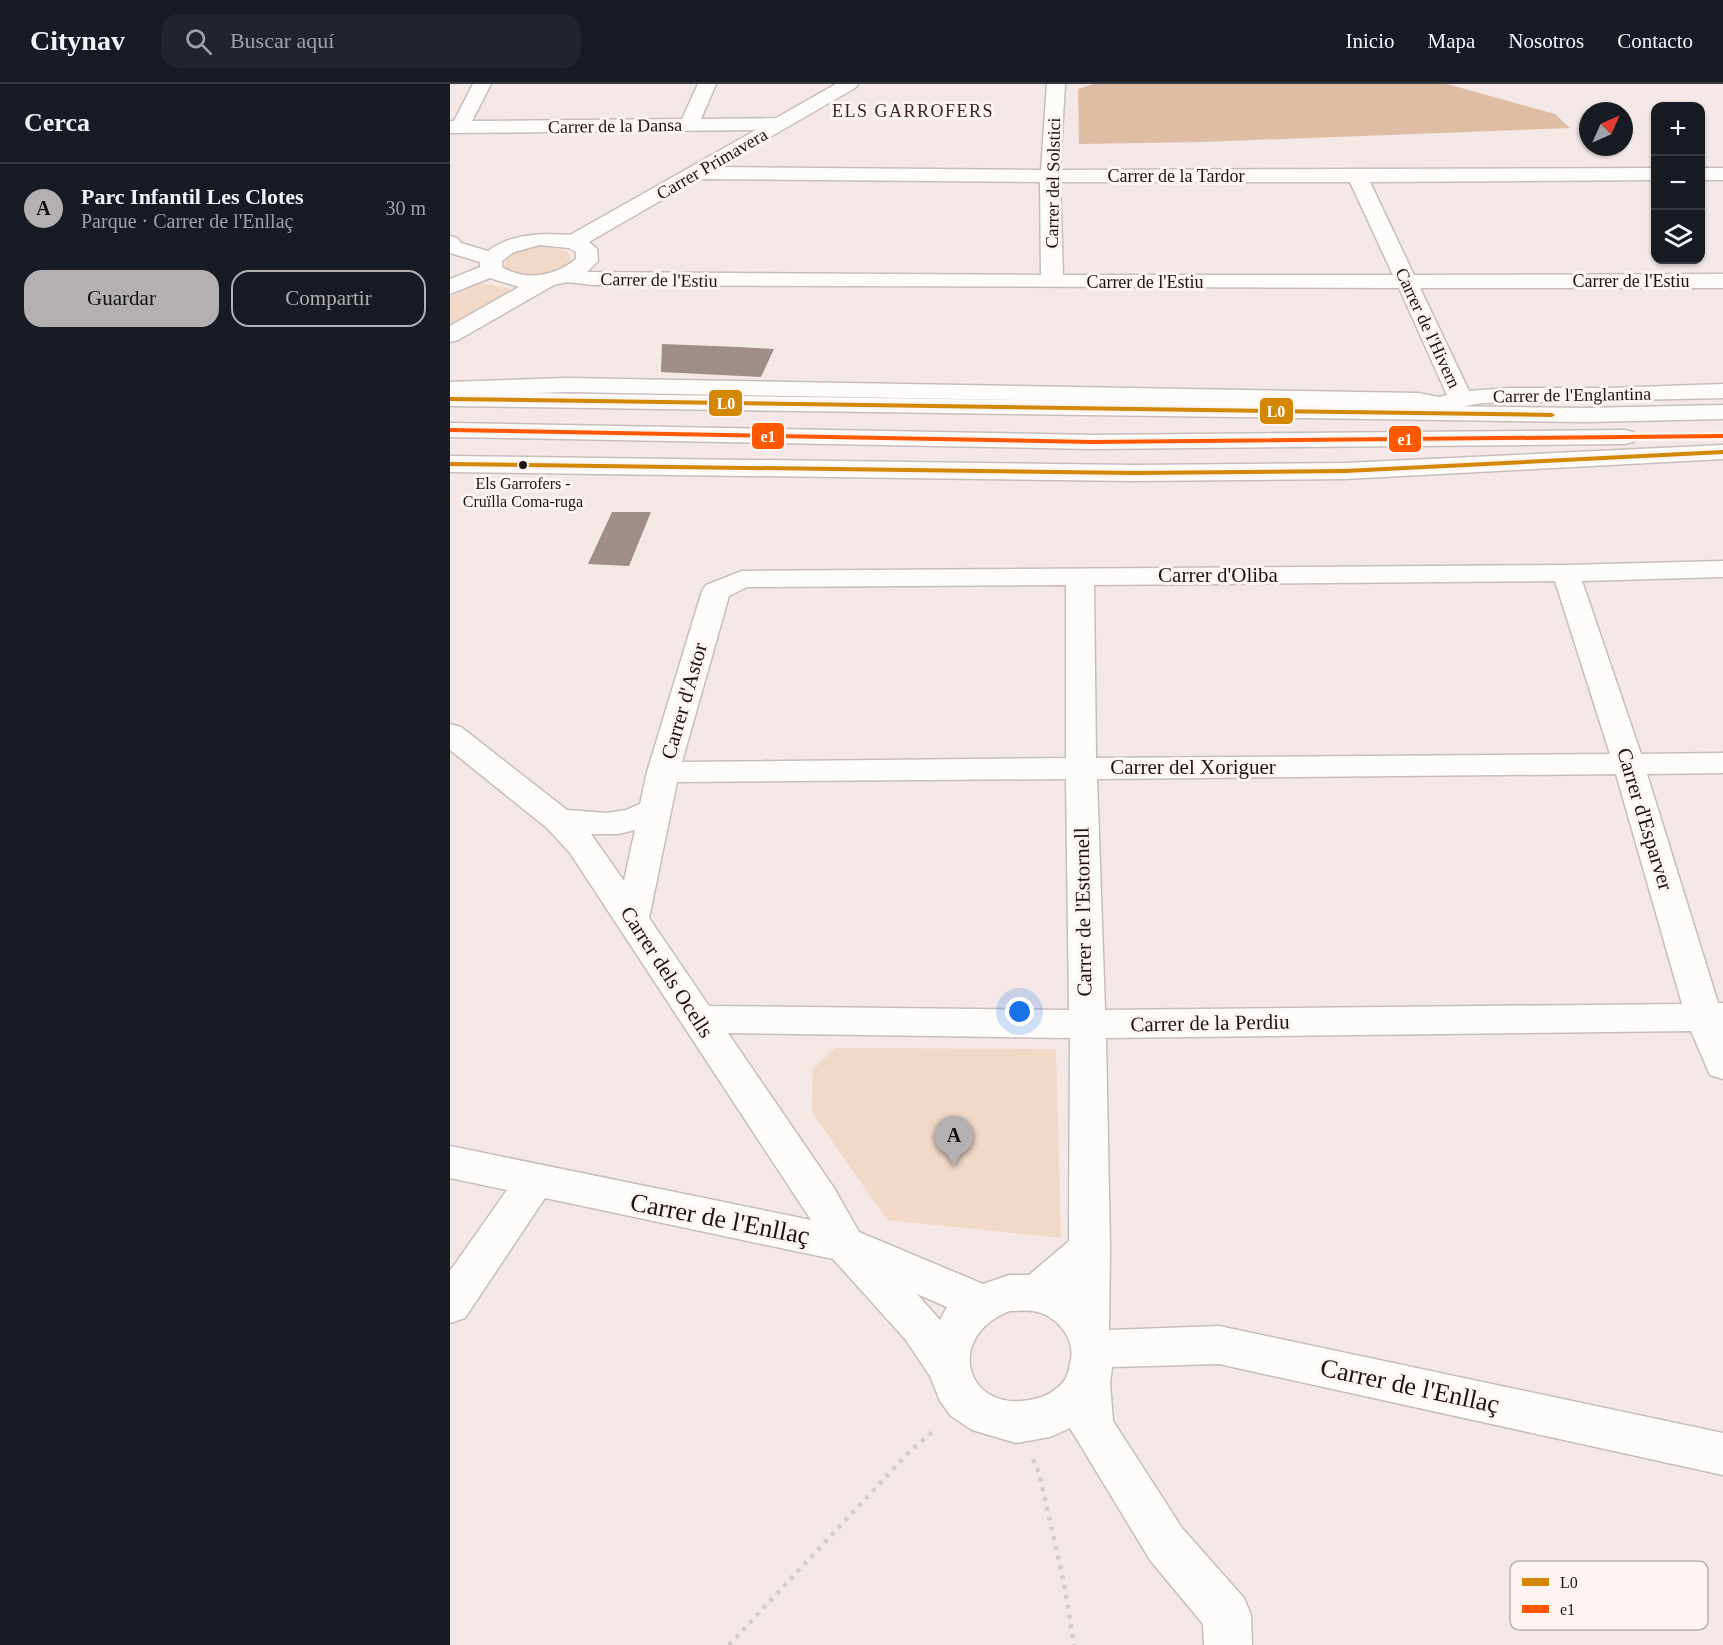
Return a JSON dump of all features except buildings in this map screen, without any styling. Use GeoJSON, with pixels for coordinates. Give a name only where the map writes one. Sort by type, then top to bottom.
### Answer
{"type":"FeatureCollection","features":[{"type":"Feature","properties":{"kind":"street"},"geometry":{"type":"LineString","coordinates":[[455,127],[482,84]]}},
{"type":"Feature","properties":{"kind":"street"},"geometry":{"type":"LineString","coordinates":[[689,125],[707,84]]}},
{"type":"Feature","properties":{"kind":"street","name":"Carrer Primavera"},"geometry":{"type":"LineString","coordinates":[[574,242],[849,84]]}},
{"type":"Feature","properties":{"kind":"street","name":"Carrer del Solstici"},"geometry":{"type":"LineString","coordinates":[[1052,282],[1050,177],[1056,84]]}},
{"type":"Feature","properties":{"kind":"street","name":"Carrer de la Dansa"},"geometry":{"type":"LineString","coordinates":[[455,127],[779,124]]}},
{"type":"Feature","properties":{"kind":"street","name":"Carrer de la Tardor"},"geometry":{"type":"LineString","coordinates":[[696,173],[1050,177],[1651,174]]}},
{"type":"Feature","properties":{"kind":"street"},"geometry":{"type":"LineString","coordinates":[[1705,174],[1723,174]]}},
{"type":"Feature","properties":{"kind":"street","name":"Carrer de l'Hivern"},"geometry":{"type":"LineString","coordinates":[[1357,175],[1461,399],[1495,406],[1561,409],[1585,415]]}},
{"type":"Feature","properties":{"kind":"street"},"geometry":{"type":"LineString","coordinates":[[450,287],[491,264],[507,247],[522,242],[556,239],[574,242],[586,249],[588,255],[587,261],[581,267],[450,335]]}},
{"type":"Feature","properties":{"kind":"street","name":"Carrer de l'Estiu"},"geometry":{"type":"LineString","coordinates":[[450,242],[454,247],[491,264],[499,276],[511,280],[557,278],[1052,282],[1723,281]]}},
{"type":"Feature","properties":{"kind":"street","name":"Carrer de l'Englantina"},"geometry":{"type":"LineString","coordinates":[[450,389],[566,385],[1418,400],[1439,404],[1461,399],[1509,395],[1608,395],[1723,391]]}},
{"type":"Feature","properties":{"kind":"street"},"geometry":{"type":"LineString","coordinates":[[450,399],[1585,415],[1723,412]]}},
{"type":"Feature","properties":{"kind":"street"},"geometry":{"type":"LineString","coordinates":[[450,430],[1092,442],[1723,436]]}},
{"type":"Feature","properties":{"kind":"street"},"geometry":{"type":"LineString","coordinates":[[450,464],[1135,472],[1345,471],[1723,452]]}},
{"type":"Feature","properties":{"kind":"street","name":"Carrer d'Oliba"},"geometry":{"type":"LineString","coordinates":[[716,591],[742,579],[1566,573],[1723,569]]}},
{"type":"Feature","properties":{"kind":"street","name":"Carrer d'Esparver"},"geometry":{"type":"LineString","coordinates":[[1566,573],[1714,1017],[1723,1065]]}},
{"type":"Feature","properties":{"kind":"street","name":"Carrer de l'Estornell"},"geometry":{"type":"LineString","coordinates":[[1080,576],[1079,768],[1086,1024],[1090,1353]]}},
{"type":"Feature","properties":{"kind":"street","name":"Carrer d'Astor"},"geometry":{"type":"LineString","coordinates":[[633,917],[663,772],[716,591]]}},
{"type":"Feature","properties":{"kind":"street","name":"Carrer dels Ocells"},"geometry":{"type":"LineString","coordinates":[[450,734],[558,820],[582,845],[633,917],[697,1019],[820,1200],[845,1244],[920,1326],[957,1385]]}},
{"type":"Feature","properties":{"kind":"street","name":"Carrer del Xoriguer"},"geometry":{"type":"LineString","coordinates":[[663,772],[1723,763]]}},
{"type":"Feature","properties":{"kind":"street"},"geometry":{"type":"LineString","coordinates":[[558,820],[604,825],[634,820],[654,811]]}},
{"type":"Feature","properties":{"kind":"street","name":"Carrer de la Perdiu"},"geometry":{"type":"LineString","coordinates":[[697,1019],[986,1025],[1714,1017]]}},
{"type":"Feature","properties":{"kind":"street","name":"Carrer de l'Enllaç"},"geometry":{"type":"LineString","coordinates":[[450,1162],[845,1244],[982,1303]]}},
{"type":"Feature","properties":{"kind":"street"},"geometry":{"type":"LineString","coordinates":[[450,1305],[535,1181]]}},
{"type":"Feature","properties":{"kind":"street"},"geometry":{"type":"LineString","coordinates":[[1038,1293],[1090,1247]]}},
{"type":"Feature","properties":{"kind":"street"},"geometry":{"type":"LineString","coordinates":[[1090,1353],[1074,1402],[1050,1417],[1016,1423],[987,1416],[957,1385],[950,1345],[959,1323],[982,1303],[1009,1293],[1038,1293],[1070,1308],[1090,1353],[1091,1426],[1166,1544],[1227,1615],[1228,1645]]}},
{"type":"Feature","properties":{"kind":"street","name":"Carrer de l'Enllaç"},"geometry":{"type":"LineString","coordinates":[[1090,1353],[1219,1345],[1723,1454]]}},
{"type":"Feature","properties":{"kind":"path"},"geometry":{"type":"LineString","coordinates":[[729,1645],[911,1450],[957,1385]]}},
{"type":"Feature","properties":{"kind":"path"},"geometry":{"type":"LineString","coordinates":[[1016,1423],[1039,1473],[1064,1583],[1074,1645]]}},
{"type":"Feature","properties":{"kind":"shaded area"},"geometry":{"type":"Polygon","coordinates":[[[1093,84],[1447,84],[1555,114],[1570,128],[1201,142],[1079,144],[1078,89],[1093,84]]]}},
{"type":"Feature","properties":{"kind":"shaded area"},"geometry":{"type":"Polygon","coordinates":[[[550,246],[568,252],[571,258],[558,270],[529,275],[519,274],[504,266],[511,255],[516,252],[550,246]]]}},
{"type":"Feature","properties":{"kind":"shaded area"},"geometry":{"type":"Polygon","coordinates":[[[480,283],[509,288],[509,299],[450,328],[450,297],[480,283]]]}},
{"type":"Feature","properties":{"kind":"shaded area"},"geometry":{"type":"Polygon","coordinates":[[[835,1048],[1056,1049],[1061,1238],[887,1220],[812,1112],[813,1069],[835,1048]]]}},
{"type":"Feature","properties":{"kind":"transit line","name":"L0"},"geometry":{"type":"LineString","coordinates":[[450,399],[1552,415]]}},
{"type":"Feature","properties":{"kind":"transit line","name":"e1"},"geometry":{"type":"LineString","coordinates":[[450,430],[1092,442],[1723,436]]}},
{"type":"Feature","properties":{"kind":"transit line","name":"L0"},"geometry":{"type":"LineString","coordinates":[[450,464],[1135,473],[1345,471],[1723,452]]}},
{"type":"Feature","properties":{"kind":"place","name":"Els Garrofers - Cruïlla Coma-ruga"},"geometry":{"type":"Point","coordinates":[523,465]}},
{"type":"Feature","properties":{"kind":"place","name":"Parc Infantil Les Clotes"},"geometry":{"type":"Point","coordinates":[954,1166]}},
{"type":"Feature","properties":{"kind":"district","name":"ELS GARROFERS"},"geometry":{"type":"Point","coordinates":[913,111]}}]}
